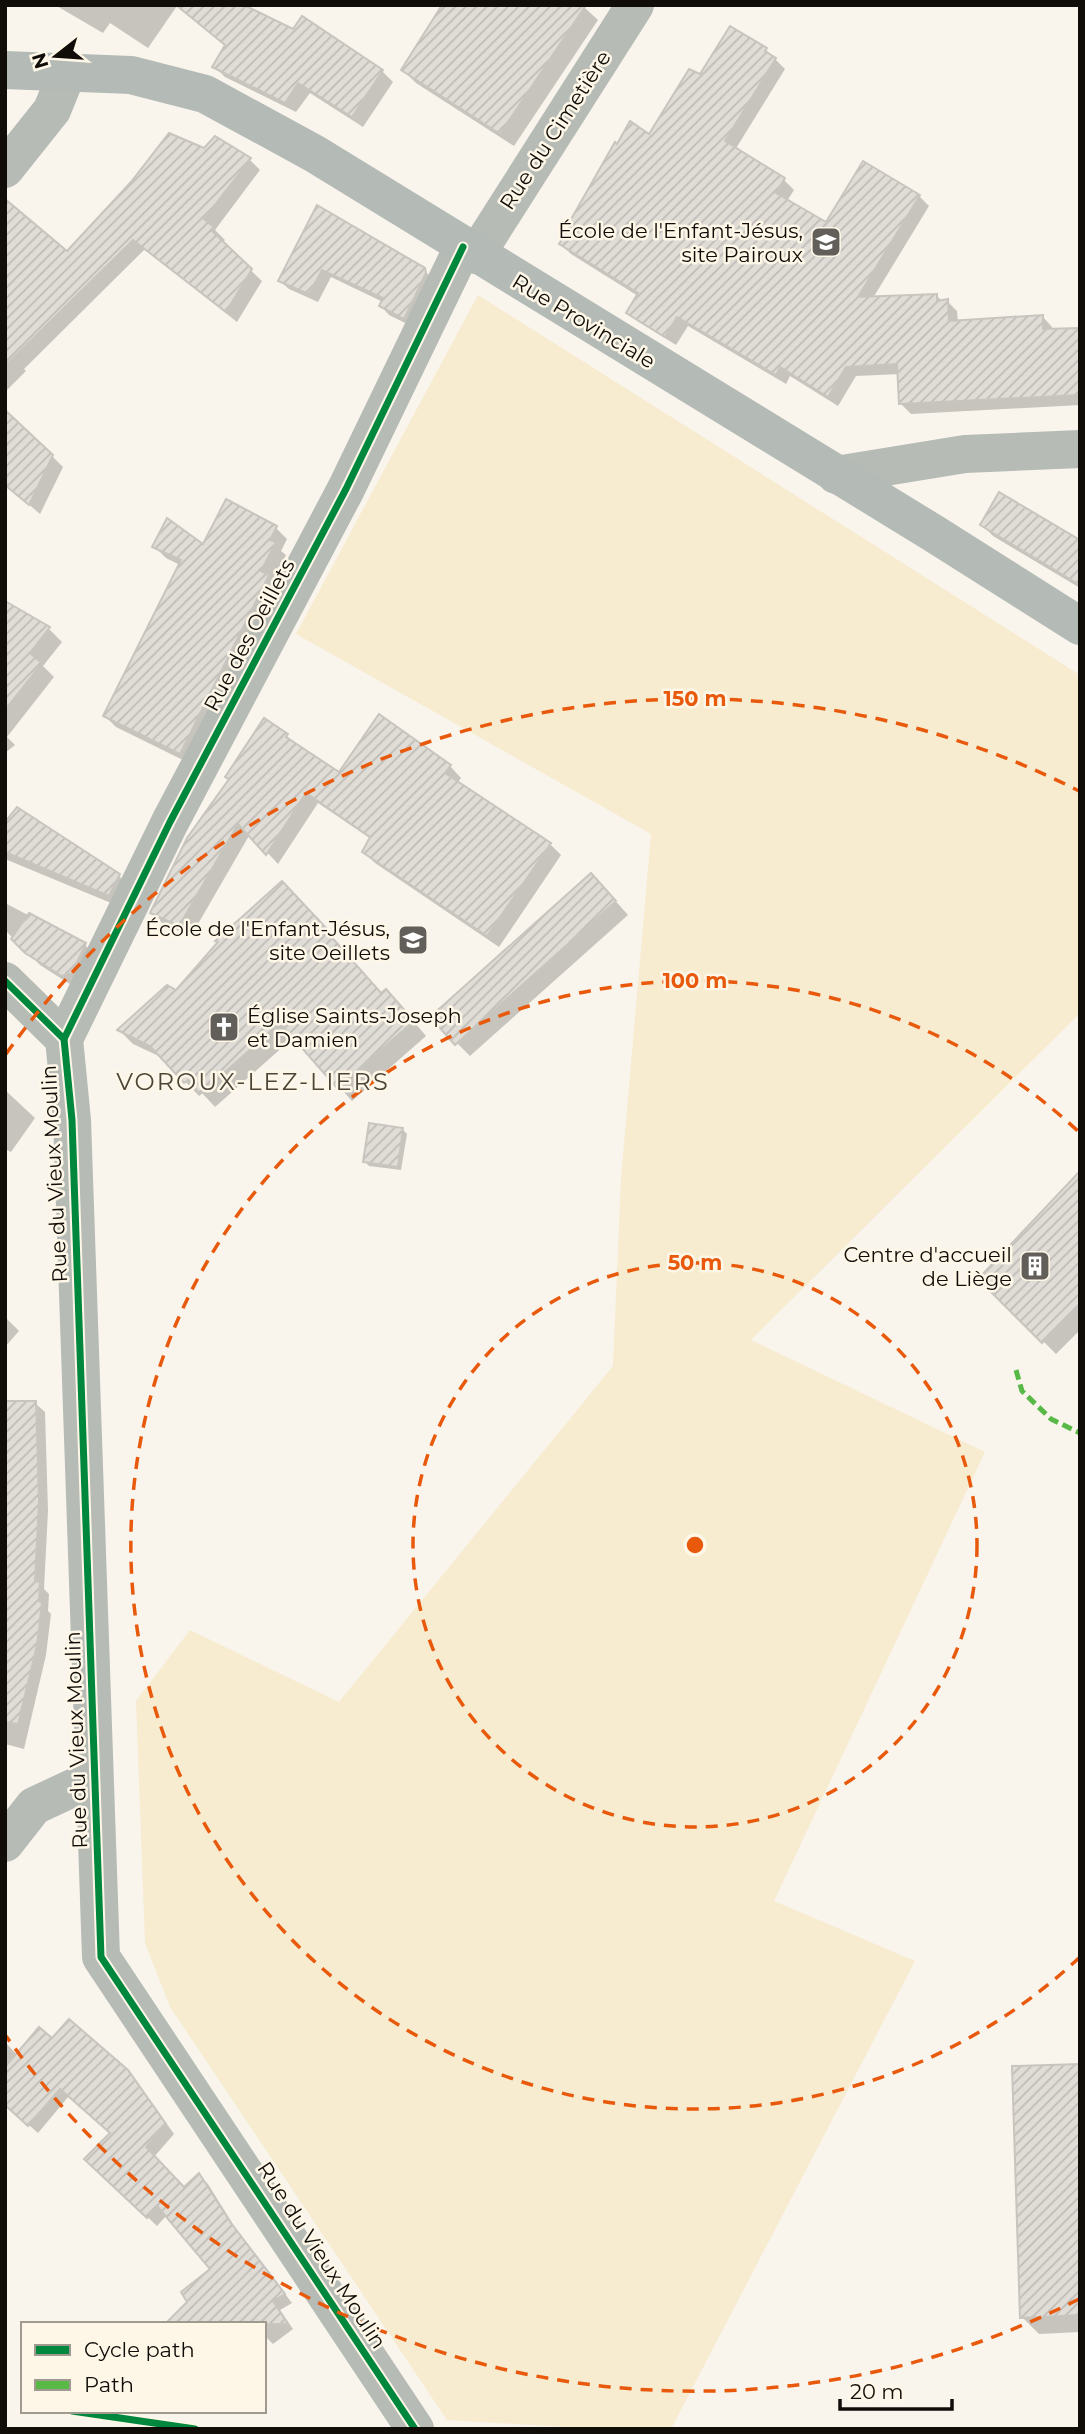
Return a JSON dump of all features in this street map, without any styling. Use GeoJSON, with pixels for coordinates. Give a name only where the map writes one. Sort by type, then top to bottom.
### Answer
{"type":"FeatureCollection","features":[{"type":"Feature","properties":{"kind":"main road","name":"Rue Provinciale"},"geometry":{"type":"LineString","coordinates":[[5,70],[131,75],[205,94],[315,155],[933,533],[1080,626]]}},
{"type":"Feature","properties":{"kind":"street","name":"Rue du Cimetière"},"geometry":{"type":"LineString","coordinates":[[470,251],[635,5]]}},
{"type":"Feature","properties":{"kind":"street"},"geometry":{"type":"LineString","coordinates":[[5,169],[52,110],[67,73]]}},
{"type":"Feature","properties":{"kind":"street","name":"Rue des Oeillets"},"geometry":{"type":"LineString","coordinates":[[64,1039],[176,810],[470,251]]}},
{"type":"Feature","properties":{"kind":"street"},"geometry":{"type":"LineString","coordinates":[[836,475],[965,454],[1080,449]]}},
{"type":"Feature","properties":{"kind":"street","name":"Rue du Vieux Moulin"},"geometry":{"type":"LineString","coordinates":[[5,981],[64,1039],[73,1133],[101,1957],[415,2429]]}},
{"type":"Feature","properties":{"kind":"street"},"geometry":{"type":"LineString","coordinates":[[5,1843],[34,1806],[94,1778]]}},
{"type":"Feature","properties":{"kind":"shaded area"},"geometry":{"type":"Polygon","coordinates":[[[478,295],[1080,675],[1080,1013],[751,1340],[985,1452],[774,1901],[915,1961],[671,2429],[600,2429],[447,2420],[170,2007],[145,1943],[136,1701],[190,1630],[339,1702],[613,1366],[621,1178],[651,834],[296,634],[478,295]]]}},
{"type":"Feature","properties":{"kind":"building"},"geometry":{"type":"Polygon","coordinates":[[[176,5],[244,5],[293,29],[302,16],[383,70],[352,117],[298,83],[285,103],[212,67],[225,45],[176,5]]]}},
{"type":"Feature","properties":{"kind":"building"},"geometry":{"type":"Polygon","coordinates":[[[442,5],[586,5],[500,134],[401,70],[442,5]]]}},
{"type":"Feature","properties":{"kind":"building"},"geometry":{"type":"Polygon","coordinates":[[[730,26],[767,48],[765,51],[776,58],[725,141],[785,178],[776,193],[826,222],[863,161],[920,195],[858,297],[937,294],[937,301],[948,299],[949,321],[1043,315],[1043,329],[1080,328],[1080,395],[899,404],[897,364],[846,367],[828,397],[780,367],[776,375],[677,317],[665,337],[626,313],[638,293],[559,244],[615,142],[617,144],[630,121],[649,134],[689,69],[700,74],[730,26]]]}},
{"type":"Feature","properties":{"kind":"building"},"geometry":{"type":"Polygon","coordinates":[[[169,133],[204,148],[215,136],[251,158],[204,219],[215,228],[212,231],[252,269],[226,312],[133,240],[5,366],[5,199],[67,251],[131,182],[169,133]]]}},
{"type":"Feature","properties":{"kind":"building"},"geometry":{"type":"Polygon","coordinates":[[[317,205],[425,268],[426,273],[404,319],[379,306],[383,298],[322,270],[309,294],[278,281],[317,205]]]}},
{"type":"Feature","properties":{"kind":"building"},"geometry":{"type":"Polygon","coordinates":[[[5,410],[53,455],[29,505],[5,485],[5,410]]]}},
{"type":"Feature","properties":{"kind":"building"},"geometry":{"type":"Polygon","coordinates":[[[999,492],[1080,540],[1080,585],[980,525],[999,492]]]}},
{"type":"Feature","properties":{"kind":"building"},"geometry":{"type":"Polygon","coordinates":[[[226,499],[277,526],[270,540],[276,542],[261,571],[269,575],[180,754],[103,716],[181,560],[152,547],[167,518],[203,544],[226,499]]]}},
{"type":"Feature","properties":{"kind":"building"},"geometry":{"type":"Polygon","coordinates":[[[5,601],[50,627],[30,653],[42,663],[5,710],[5,601]]]}},
{"type":"Feature","properties":{"kind":"building"},"geometry":{"type":"Polygon","coordinates":[[[379,714],[451,765],[445,773],[551,843],[487,936],[362,852],[370,837],[306,793],[266,855],[238,824],[179,926],[150,913],[187,838],[229,779],[225,777],[264,718],[288,734],[286,737],[339,772],[379,714]]]}},
{"type":"Feature","properties":{"kind":"building"},"geometry":{"type":"Polygon","coordinates":[[[17,807],[120,874],[109,896],[5,852],[5,822],[17,807]]]}},
{"type":"Feature","properties":{"kind":"building"},"geometry":{"type":"Polygon","coordinates":[[[591,873],[616,901],[455,1045],[430,1017],[591,873]]]}},
{"type":"Feature","properties":{"kind":"building"},"geometry":{"type":"Polygon","coordinates":[[[282,881],[381,993],[386,989],[414,1021],[337,1088],[280,1023],[200,1094],[188,1080],[184,1083],[150,1046],[117,1030],[167,985],[176,990],[218,942],[215,941],[282,881]]]}},
{"type":"Feature","properties":{"kind":"building"},"geometry":{"type":"Polygon","coordinates":[[[29,913],[86,943],[72,973],[62,976],[25,953],[11,939],[29,913]]]}},
{"type":"Feature","properties":{"kind":"building"},"geometry":{"type":"Polygon","coordinates":[[[369,1123],[403,1128],[398,1167],[363,1162],[369,1123]]]}},
{"type":"Feature","properties":{"kind":"building","name":"Centre d'accueil de Liège"},"geometry":{"type":"Polygon","coordinates":[[[1080,1171],[1080,1305],[1042,1343],[978,1279],[1080,1171]]]}},
{"type":"Feature","properties":{"kind":"building"},"geometry":{"type":"Polygon","coordinates":[[[5,1401],[36,1401],[39,1500],[35,1581],[40,1582],[39,1601],[42,1603],[37,1645],[18,1724],[5,1722],[5,1401]]]}},
{"type":"Feature","properties":{"kind":"building"},"geometry":{"type":"Polygon","coordinates":[[[69,2019],[128,2070],[166,2124],[146,2147],[184,2187],[199,2173],[231,2223],[285,2294],[273,2301],[288,2324],[167,2322],[187,2302],[181,2292],[210,2269],[158,2207],[147,2218],[84,2159],[110,2133],[60,2089],[28,2126],[5,2105],[5,2067],[39,2027],[52,2038],[69,2019]]]}},
{"type":"Feature","properties":{"kind":"building"},"geometry":{"type":"Polygon","coordinates":[[[1080,2064],[1080,2315],[1020,2318],[1012,2066],[1080,2064]]]}},
{"type":"Feature","properties":{"kind":"marked path"},"geometry":{"type":"LineString","coordinates":[[1016,1370],[1022,1391],[1051,1419],[1080,1433]]}},
{"type":"Feature","properties":{"kind":"cycle path"},"geometry":{"type":"LineString","coordinates":[[64,1039],[170,822],[346,489],[463,247]]}},
{"type":"Feature","properties":{"kind":"cycle path"},"geometry":{"type":"LineString","coordinates":[[5,981],[64,1039],[72,1120],[101,1957],[415,2429]]}},
{"type":"Feature","properties":{"kind":"cycle path"},"geometry":{"type":"LineString","coordinates":[[86,2413],[195,2429]]}},
{"type":"Feature","properties":{"kind":"place","name":"École de l'Enfant-Jésus, site Pairoux"},"geometry":{"type":"Point","coordinates":[826,242]}},
{"type":"Feature","properties":{"kind":"place","name":"École de l'Enfant-Jésus, site Oeillets"},"geometry":{"type":"Point","coordinates":[413,940]}},
{"type":"Feature","properties":{"kind":"place","name":"Église Saints-Joseph et Damien"},"geometry":{"type":"Point","coordinates":[224,1027]}},
{"type":"Feature","properties":{"kind":"place","name":"Centre d'accueil de Liège"},"geometry":{"type":"Point","coordinates":[1035,1266]}},
{"type":"Feature","properties":{"kind":"district","name":"VOROUX-LEZ-LIERS"},"geometry":{"type":"Point","coordinates":[253,1081]}}]}
